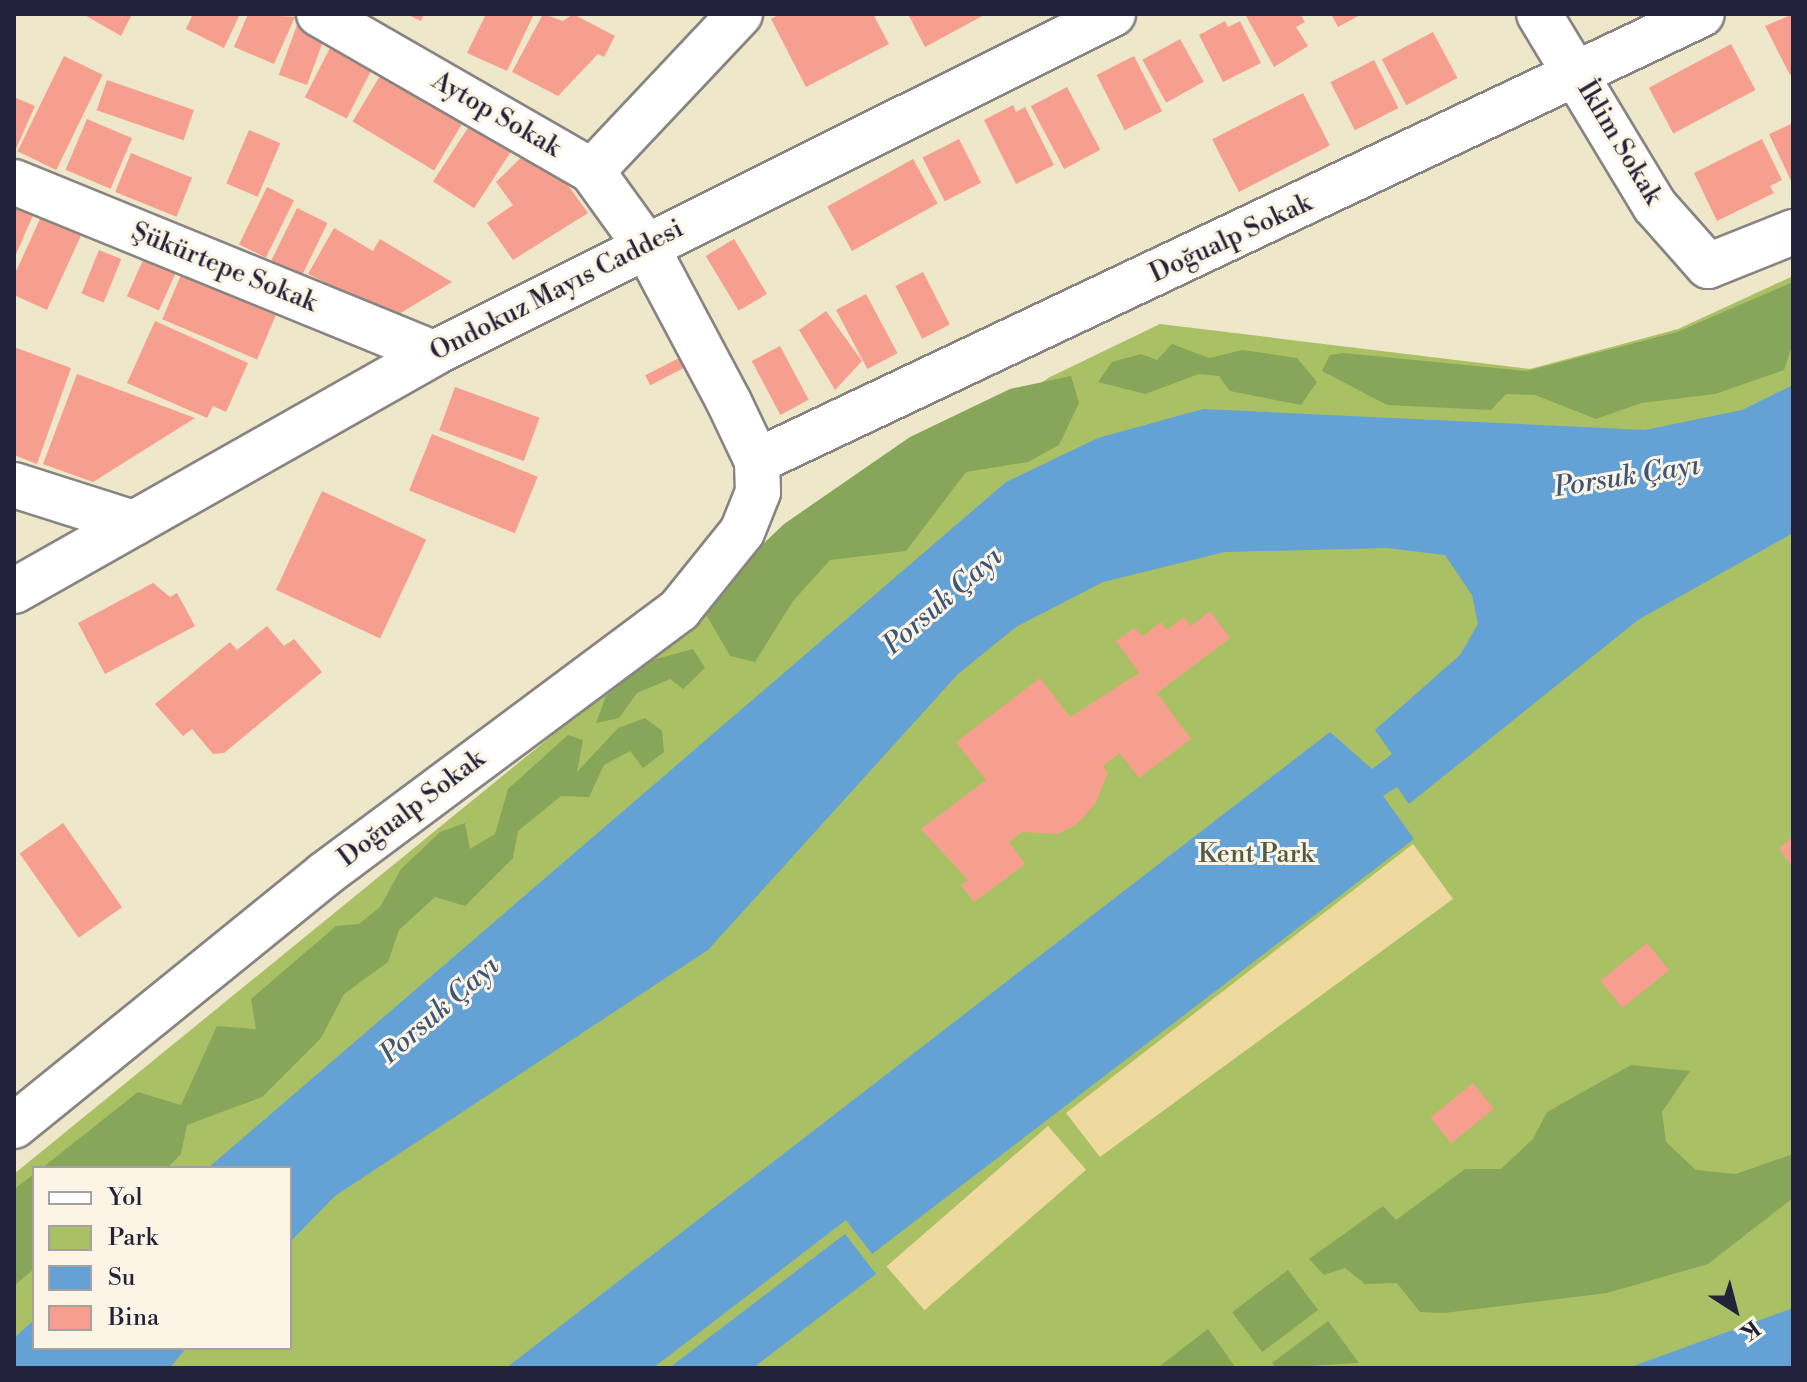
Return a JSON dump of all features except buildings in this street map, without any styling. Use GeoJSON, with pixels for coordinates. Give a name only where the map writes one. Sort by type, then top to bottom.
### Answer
{"type":"FeatureCollection","features":[{"type":"Feature","properties":{"kind":"street","name":"Aytop Sokak"},"geometry":{"type":"LineString","coordinates":[[319,14],[592,171],[646,246]]}},
{"type":"Feature","properties":{"kind":"street"},"geometry":{"type":"LineString","coordinates":[[592,171],[740,14]]}},
{"type":"Feature","properties":{"kind":"street","name":"Ondokuz Mayıs Caddesi"},"geometry":{"type":"LineString","coordinates":[[14,591],[434,353],[1113,14]]}},
{"type":"Feature","properties":{"kind":"street","name":"İklim Sokak"},"geometry":{"type":"LineString","coordinates":[[1539,14],[1655,206],[1708,266],[1793,232]]}},
{"type":"Feature","properties":{"kind":"street","name":"Doğualp Sokak"},"geometry":{"type":"LineString","coordinates":[[14,1126],[325,874],[679,610],[742,532],[758,492],[757,461],[1578,77],[1702,14]]}},
{"type":"Feature","properties":{"kind":"street","name":"Şükürtepe Sokak"},"geometry":{"type":"LineString","coordinates":[[14,182],[434,353]]}},
{"type":"Feature","properties":{"kind":"street"},"geometry":{"type":"LineString","coordinates":[[646,246],[757,461]]}},
{"type":"Feature","properties":{"kind":"street"},"geometry":{"type":"LineString","coordinates":[[14,485],[134,523]]}},
{"type":"Feature","properties":{"kind":"green space","name":"Kent Park"},"geometry":{"type":"Polygon","coordinates":[[[1793,276],[1793,1368],[14,1368],[14,1174],[765,562],[1050,377],[1160,324],[1530,369],[1678,329],[1793,276]]]}},
{"type":"Feature","properties":{"kind":"green space"},"geometry":{"type":"Polygon","coordinates":[[[1793,282],[1793,343],[1784,370],[1715,394],[1641,403],[1596,419],[1535,395],[1506,394],[1491,410],[1387,405],[1322,371],[1330,355],[1344,353],[1527,371],[1677,332],[1793,282]]]}},
{"type":"Feature","properties":{"kind":"green space"},"geometry":{"type":"Polygon","coordinates":[[[1172,344],[1209,358],[1242,350],[1297,358],[1317,382],[1301,405],[1230,391],[1219,376],[1199,374],[1145,394],[1098,382],[1112,362],[1141,354],[1157,360],[1172,344]]]}},
{"type":"Feature","properties":{"kind":"green space"},"geometry":{"type":"Polygon","coordinates":[[[1071,376],[1079,403],[1059,445],[1028,462],[966,472],[906,551],[830,560],[793,601],[755,662],[730,656],[700,604],[784,524],[910,437],[1010,389],[1071,376]]]}},
{"type":"Feature","properties":{"kind":"green space"},"geometry":{"type":"Polygon","coordinates":[[[693,649],[705,668],[683,689],[670,679],[637,693],[619,718],[596,723],[606,696],[649,661],[693,649]]]}},
{"type":"Feature","properties":{"kind":"green space"},"geometry":{"type":"Polygon","coordinates":[[[645,718],[662,731],[664,752],[643,768],[630,751],[604,765],[589,797],[561,796],[518,831],[513,858],[465,906],[435,897],[399,930],[388,962],[344,994],[321,1038],[262,1097],[187,1125],[181,1154],[169,1166],[45,1166],[138,1092],[181,1105],[217,1026],[256,1029],[251,999],[336,926],[359,924],[380,907],[401,869],[440,832],[465,823],[470,849],[495,834],[508,789],[568,735],[583,740],[577,772],[618,728],[645,718]]]}},
{"type":"Feature","properties":{"kind":"green space"},"geometry":{"type":"Polygon","coordinates":[[[1631,1065],[1690,1071],[1662,1112],[1666,1142],[1696,1170],[1736,1174],[1793,1154],[1793,1198],[1708,1264],[1607,1293],[1444,1313],[1420,1312],[1397,1283],[1365,1284],[1345,1268],[1324,1275],[1309,1259],[1383,1206],[1396,1220],[1465,1169],[1501,1169],[1533,1139],[1547,1112],[1631,1065]]]}},
{"type":"Feature","properties":{"kind":"green space"},"geometry":{"type":"Polygon","coordinates":[[[32,1176],[32,1271],[14,1286],[14,1189],[32,1176]]]}},
{"type":"Feature","properties":{"kind":"green space"},"geometry":{"type":"Polygon","coordinates":[[[1288,1270],[1318,1310],[1262,1352],[1232,1312],[1288,1270]]]}},
{"type":"Feature","properties":{"kind":"green space"},"geometry":{"type":"Polygon","coordinates":[[[1328,1321],[1359,1363],[1276,1368],[1272,1363],[1328,1321]]]}},
{"type":"Feature","properties":{"kind":"green space"},"geometry":{"type":"Polygon","coordinates":[[[1208,1329],[1236,1368],[1157,1368],[1208,1329]]]}},
{"type":"Feature","properties":{"kind":"sand"},"geometry":{"type":"Polygon","coordinates":[[[1413,844],[1453,899],[1100,1157],[1066,1113],[1413,844]]]}},
{"type":"Feature","properties":{"kind":"sand"},"geometry":{"type":"Polygon","coordinates":[[[1048,1126],[1086,1170],[925,1310],[886,1266],[1048,1126]]]}},
{"type":"Feature","properties":{"kind":"water","name":"Porsuk Çayı"},"geometry":{"type":"Polygon","coordinates":[[[1793,385],[1793,533],[1638,620],[1409,804],[1397,787],[1383,796],[1414,839],[872,1254],[846,1220],[653,1368],[506,1368],[1330,732],[1372,769],[1392,754],[1375,730],[1460,655],[1478,624],[1472,595],[1445,555],[1387,548],[1225,552],[1103,582],[1016,627],[958,674],[708,950],[335,1196],[292,1240],[292,1166],[210,1166],[1006,482],[1098,438],[1203,409],[1645,430],[1742,410],[1793,385]]]}},
{"type":"Feature","properties":{"kind":"water"},"geometry":{"type":"Polygon","coordinates":[[[845,1234],[876,1274],[753,1368],[669,1368],[845,1234]]]}},
{"type":"Feature","properties":{"kind":"water"},"geometry":{"type":"Polygon","coordinates":[[[1793,1308],[1793,1368],[1628,1368],[1793,1308]]]}},
{"type":"Feature","properties":{"kind":"water"},"geometry":{"type":"Polygon","coordinates":[[[32,1322],[32,1350],[184,1350],[170,1368],[14,1368],[14,1338],[32,1322]]]}}]}
